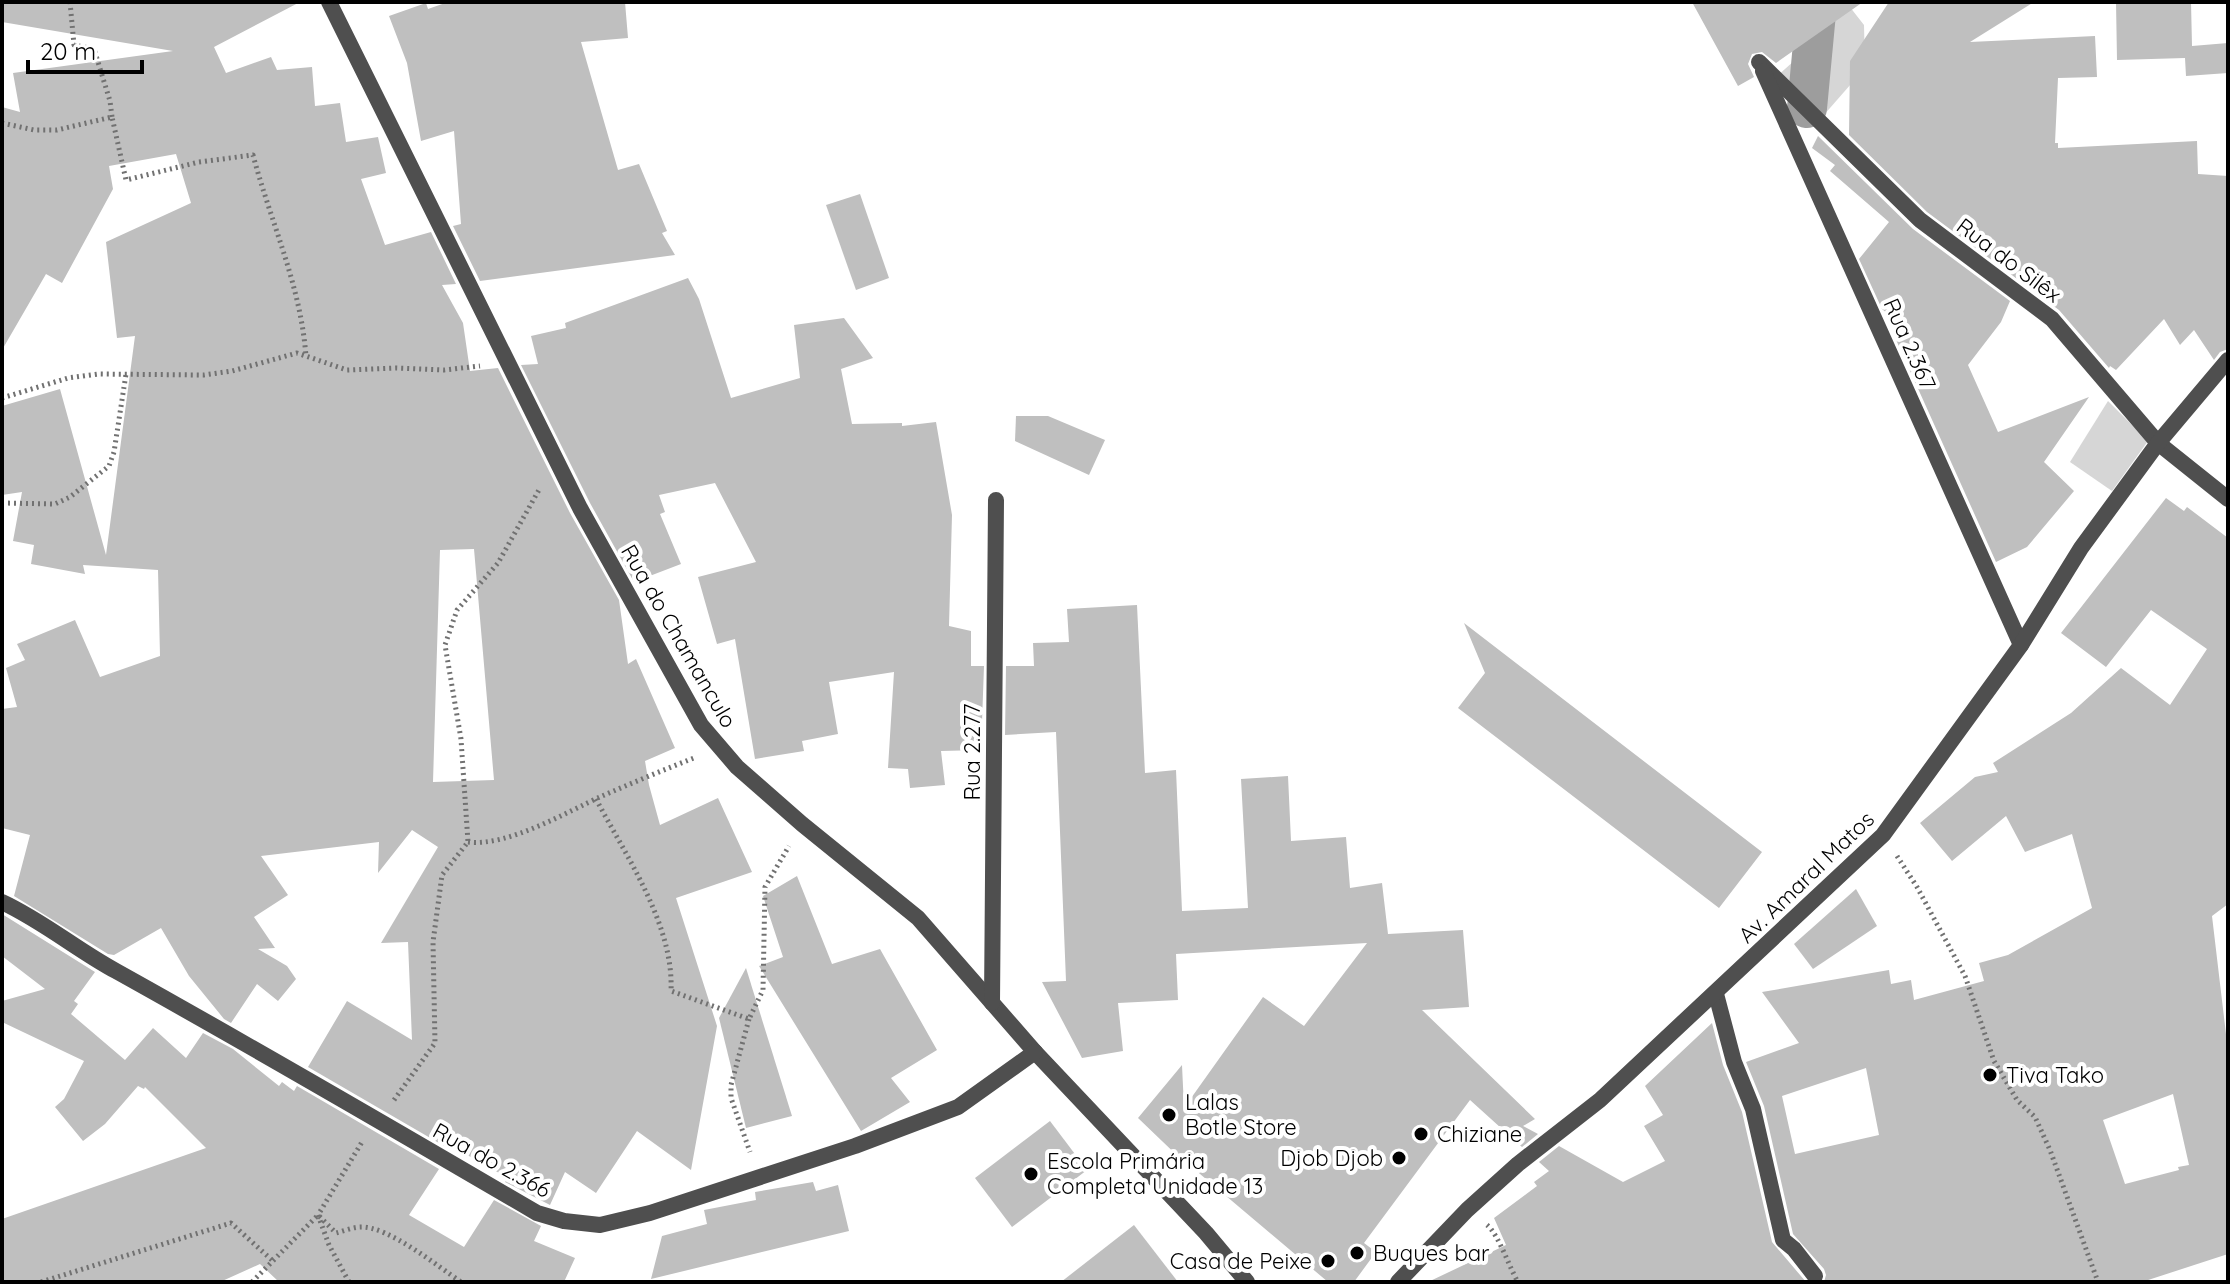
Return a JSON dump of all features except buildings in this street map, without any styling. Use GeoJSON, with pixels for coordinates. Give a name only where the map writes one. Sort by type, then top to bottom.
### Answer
{"type":"FeatureCollection","features":[{"type":"Feature","properties":{"kind":"street","name":"Rua do Chamanculo"},"geometry":{"type":"LineString","coordinates":[[329,2],[555,460],[701,725],[737,767],[918,918],[1035,1052],[1206,1233],[1247,1282]]}},
{"type":"Feature","properties":{"kind":"street","name":"Rua do Silêx"},"geometry":{"type":"LineString","coordinates":[[1759,62],[1920,220],[2052,319],[2158,443],[2228,499]]}},
{"type":"Feature","properties":{"kind":"street","name":"Rua 2.367"},"geometry":{"type":"LineString","coordinates":[[1759,62],[2021,645]]}},
{"type":"Feature","properties":{"kind":"street","name":"Av. Amaral Matos"},"geometry":{"type":"LineString","coordinates":[[1398,1282],[1467,1210],[1518,1164],[1600,1100],[1883,835],[2021,645],[2081,548],[2158,443],[2228,360]]}},
{"type":"Feature","properties":{"kind":"street","name":"Rua 2.277"},"geometry":{"type":"LineString","coordinates":[[992,1003],[996,500]]}},
{"type":"Feature","properties":{"kind":"street","name":"Rua do 2.366"},"geometry":{"type":"LineString","coordinates":[[2,902],[537,1213],[564,1221],[600,1225],[650,1213],[855,1146],[958,1107],[1035,1052]]}},
{"type":"Feature","properties":{"kind":"street"},"geometry":{"type":"LineString","coordinates":[[1716,994],[1734,1062],[1753,1109],[1783,1240],[1815,1276]]}},
{"type":"Feature","properties":{"kind":"path"},"geometry":{"type":"LineString","coordinates":[[70,2],[74,45],[94,49],[110,101],[126,180],[199,162],[253,155],[266,205],[283,245],[297,292],[306,357]]}},
{"type":"Feature","properties":{"kind":"path"},"geometry":{"type":"LineString","coordinates":[[2,123],[34,130],[57,130],[112,117]]}},
{"type":"Feature","properties":{"kind":"path"},"geometry":{"type":"LineString","coordinates":[[2,398],[68,378],[98,374],[204,375],[232,371],[297,353],[347,370],[456,369],[481,366],[504,358]]}},
{"type":"Feature","properties":{"kind":"path"},"geometry":{"type":"LineString","coordinates":[[2,503],[55,504],[70,497],[109,466],[126,374]]}},
{"type":"Feature","properties":{"kind":"path"},"geometry":{"type":"LineString","coordinates":[[252,1282],[318,1215],[377,1120],[435,1043],[433,942],[442,875],[468,842],[461,739],[445,645],[457,610],[498,563],[555,460]]}},
{"type":"Feature","properties":{"kind":"path"},"geometry":{"type":"LineString","coordinates":[[468,842],[480,843],[547,824],[596,799],[719,747]]}},
{"type":"Feature","properties":{"kind":"path"},"geometry":{"type":"LineString","coordinates":[[596,799],[648,895],[672,970],[671,991],[749,1019]]}},
{"type":"Feature","properties":{"kind":"path"},"geometry":{"type":"LineString","coordinates":[[758,1177],[731,1098],[731,1085],[749,1019],[763,990],[765,887],[802,824]]}},
{"type":"Feature","properties":{"kind":"path"},"geometry":{"type":"LineString","coordinates":[[1883,835],[1917,887],[1965,976],[1994,1061],[2017,1100],[2035,1117],[2098,1282]]}},
{"type":"Feature","properties":{"kind":"path"},"geometry":{"type":"LineString","coordinates":[[1467,1210],[1493,1230],[1518,1282]]}},
{"type":"Feature","properties":{"kind":"path"},"geometry":{"type":"LineString","coordinates":[[318,1215],[329,1245],[349,1282]]}},
{"type":"Feature","properties":{"kind":"path"},"geometry":{"type":"LineString","coordinates":[[318,1215],[336,1233],[364,1227],[390,1237],[461,1282]]}},
{"type":"Feature","properties":{"kind":"path"},"geometry":{"type":"LineString","coordinates":[[41,1282],[231,1223],[273,1261]]}},
{"type":"Feature","properties":{"kind":"shaded area"},"geometry":{"type":"Polygon","coordinates":[[[1846,2],[1864,25],[1865,68],[1816,124],[1776,77],[1823,35],[1818,15],[1846,2]]]}},
{"type":"Feature","properties":{"kind":"shaded area"},"geometry":{"type":"Polygon","coordinates":[[[2108,401],[2148,441],[2112,491],[2070,462],[2108,401]]]}},
{"type":"Feature","properties":{"kind":"waterway"},"geometry":{"type":"LineString","coordinates":[[1807,108],[1817,2]]}},
{"type":"Feature","properties":{"kind":"place","name":"Tiva Tako"},"geometry":{"type":"Point","coordinates":[1990,1075]}},
{"type":"Feature","properties":{"kind":"place","name":"Lalas Botle Store"},"geometry":{"type":"Point","coordinates":[1169,1115]}},
{"type":"Feature","properties":{"kind":"place","name":"Chiziane"},"geometry":{"type":"Point","coordinates":[1421,1134]}},
{"type":"Feature","properties":{"kind":"place","name":"Djob Djob"},"geometry":{"type":"Point","coordinates":[1399,1158]}},
{"type":"Feature","properties":{"kind":"place","name":"Escola Primária Completa Unidade 13"},"geometry":{"type":"Point","coordinates":[1031,1174]}},
{"type":"Feature","properties":{"kind":"place","name":"Buques bar"},"geometry":{"type":"Point","coordinates":[1357,1253]}},
{"type":"Feature","properties":{"kind":"place","name":"Casa de Peixe"},"geometry":{"type":"Point","coordinates":[1328,1261]}}]}
